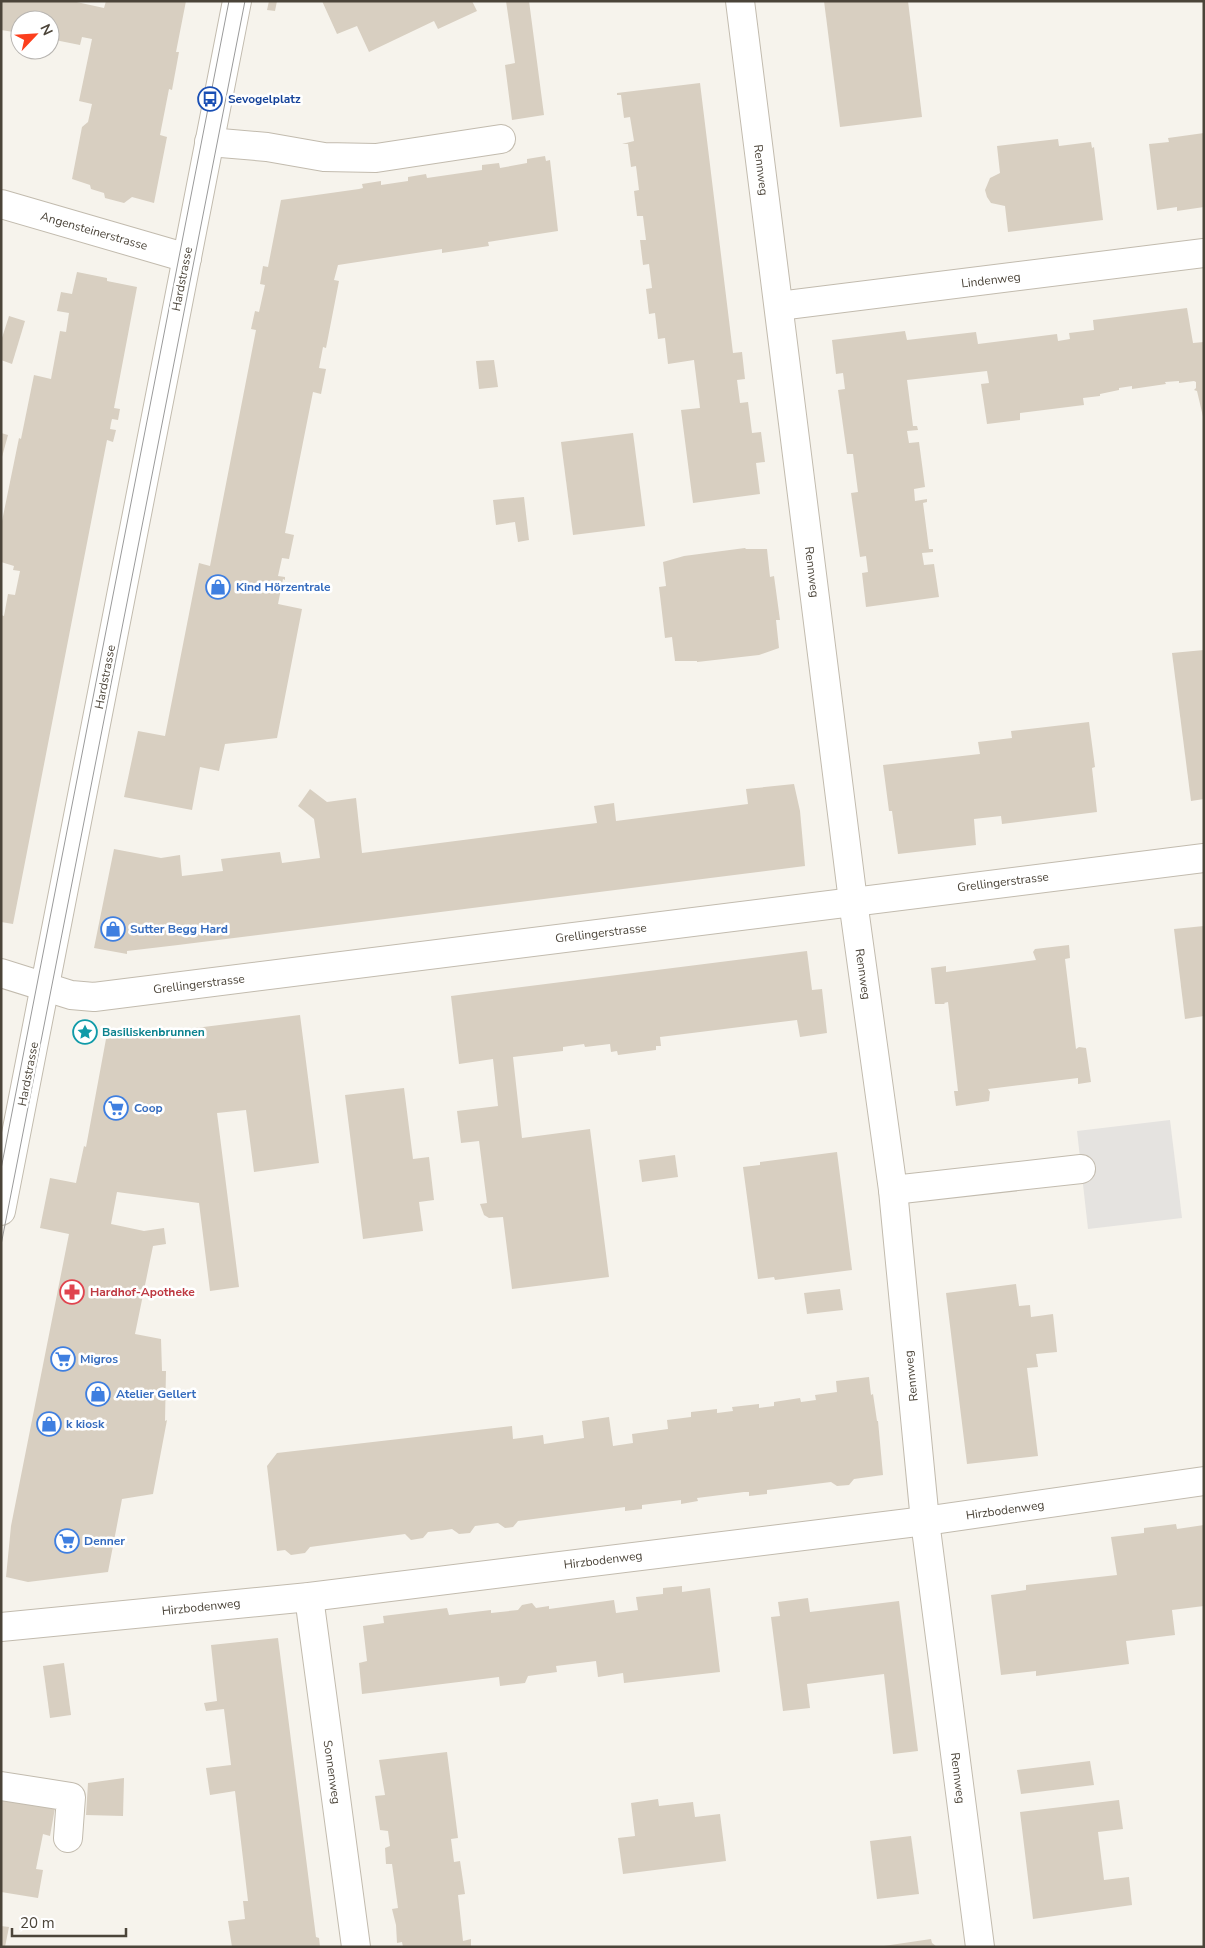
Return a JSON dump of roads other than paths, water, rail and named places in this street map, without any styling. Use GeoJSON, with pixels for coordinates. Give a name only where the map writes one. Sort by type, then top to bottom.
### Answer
{"type":"FeatureCollection","features":[{"type":"Feature","properties":{"kind":"street","name":"Hardstrasse"},"geometry":{"type":"LineString","coordinates":[[1,1211],[237,1]]}},
{"type":"Feature","properties":{"kind":"street","name":"Rennweg"},"geometry":{"type":"LineString","coordinates":[[740,1],[852,901],[893,1190],[925,1521],[980,1947]]}},
{"type":"Feature","properties":{"kind":"street"},"geometry":{"type":"LineString","coordinates":[[209,142],[268,147],[324,157],[376,158],[501,139]]}},
{"type":"Feature","properties":{"kind":"street","name":"Angensteinerstrasse"},"geometry":{"type":"LineString","coordinates":[[1,204],[186,258]]}},
{"type":"Feature","properties":{"kind":"street","name":"Lindenweg"},"geometry":{"type":"LineString","coordinates":[[779,306],[1204,254]]}},
{"type":"Feature","properties":{"kind":"street","name":"Grellingerstrasse"},"geometry":{"type":"LineString","coordinates":[[1,973],[71,996],[94,997],[1204,858]]}},
{"type":"Feature","properties":{"kind":"street"},"geometry":{"type":"LineString","coordinates":[[893,1190],[1081,1169]]}},
{"type":"Feature","properties":{"kind":"street","name":"Hirzbodenweg"},"geometry":{"type":"LineString","coordinates":[[1,1627],[309,1596],[925,1521],[1204,1482]]}},
{"type":"Feature","properties":{"kind":"street","name":"Sonnenweg"},"geometry":{"type":"LineString","coordinates":[[309,1596],[356,1947]]}},
{"type":"Feature","properties":{"kind":"street"},"geometry":{"type":"LineString","coordinates":[[1,1786],[71,1798],[68,1838]]}},
{"type":"Feature","properties":{"kind":"tram line"},"geometry":{"type":"LineString","coordinates":[[1,1169],[229,1]]}},
{"type":"Feature","properties":{"kind":"tram line"},"geometry":{"type":"LineString","coordinates":[[1,1245],[245,1]]}},
{"type":"Feature","properties":{"kind":"place","name":"Sevogelplatz"},"geometry":{"type":"Point","coordinates":[210,99]}},
{"type":"Feature","properties":{"kind":"place","name":"Kind Hörzentrale"},"geometry":{"type":"Point","coordinates":[218,587]}},
{"type":"Feature","properties":{"kind":"place","name":"Sutter Begg Hard"},"geometry":{"type":"Point","coordinates":[113,929]}},
{"type":"Feature","properties":{"kind":"place","name":"Basiliskenbrunnen"},"geometry":{"type":"Point","coordinates":[85,1032]}},
{"type":"Feature","properties":{"kind":"place","name":"Coop"},"geometry":{"type":"Point","coordinates":[116,1108]}},
{"type":"Feature","properties":{"kind":"place","name":"Hardhof-Apotheke"},"geometry":{"type":"Point","coordinates":[72,1292]}},
{"type":"Feature","properties":{"kind":"place","name":"Migros"},"geometry":{"type":"Point","coordinates":[63,1359]}},
{"type":"Feature","properties":{"kind":"place","name":"Atelier Gellert"},"geometry":{"type":"Point","coordinates":[98,1394]}},
{"type":"Feature","properties":{"kind":"place","name":"k kiosk"},"geometry":{"type":"Point","coordinates":[49,1424]}},
{"type":"Feature","properties":{"kind":"place","name":"Denner"},"geometry":{"type":"Point","coordinates":[67,1541]}}]}
